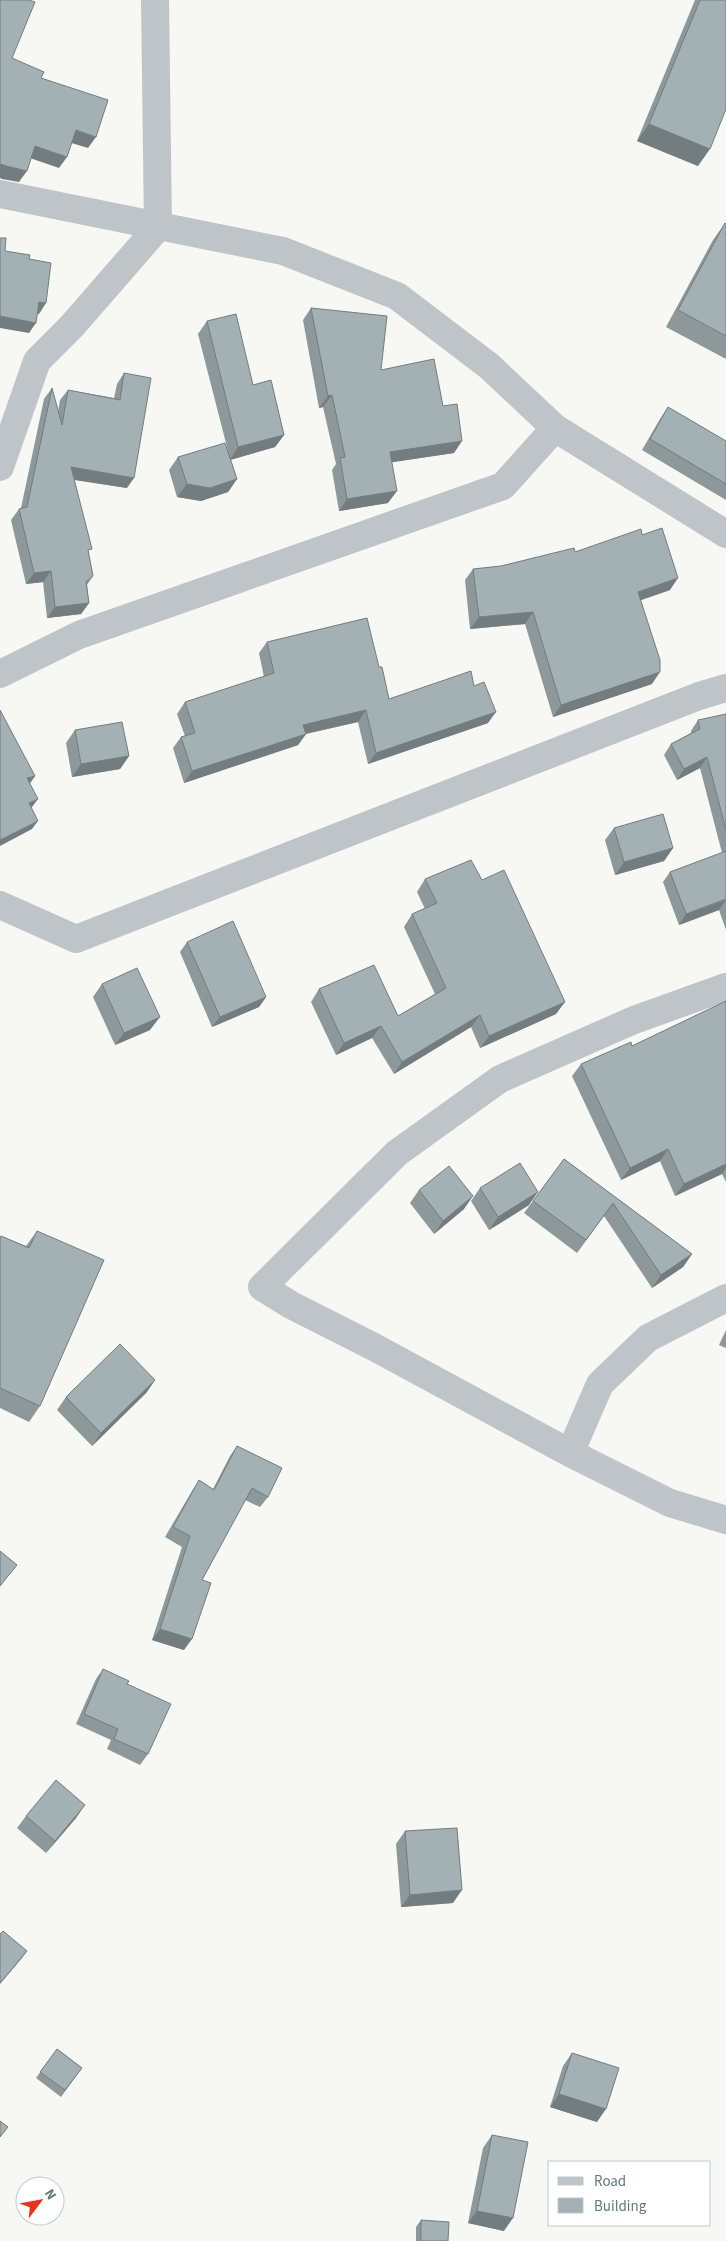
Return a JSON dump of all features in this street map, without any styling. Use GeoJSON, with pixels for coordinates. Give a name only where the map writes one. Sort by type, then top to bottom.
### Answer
{"type":"FeatureCollection","features":[{"type":"Feature","properties":{"kind":"street"},"geometry":{"type":"LineString","coordinates":[[0,467],[37,361],[72,326],[158,227],[154,0]]}},
{"type":"Feature","properties":{"kind":"street"},"geometry":{"type":"LineString","coordinates":[[0,194],[283,252],[397,296],[490,366],[555,428],[726,534]]}},
{"type":"Feature","properties":{"kind":"street"},"geometry":{"type":"LineString","coordinates":[[0,674],[79,635],[503,486],[555,428]]}},
{"type":"Feature","properties":{"kind":"street"},"geometry":{"type":"LineString","coordinates":[[0,905],[76,939],[698,696],[726,688]]}},
{"type":"Feature","properties":{"kind":"street"},"geometry":{"type":"LineString","coordinates":[[726,987],[634,1020],[500,1079],[397,1153],[262,1287],[291,1305],[374,1347],[570,1453],[670,1503],[726,1520]]}},
{"type":"Feature","properties":{"kind":"street"},"geometry":{"type":"LineString","coordinates":[[570,1453],[600,1384],[648,1338],[726,1298]]}},
{"type":"Feature","properties":{"kind":"building"},"geometry":{"type":"Polygon","coordinates":[[[0,0],[29,0],[35,2],[12,58],[44,72],[41,78],[108,100],[96,137],[76,130],[67,157],[35,146],[27,171],[0,164],[0,0]]]}},
{"type":"Feature","properties":{"kind":"building"},"geometry":{"type":"Polygon","coordinates":[[[700,0],[726,0],[726,109],[710,149],[649,124],[700,0]]]}},
{"type":"Feature","properties":{"kind":"building"},"geometry":{"type":"Polygon","coordinates":[[[726,224],[726,336],[678,310],[726,224]]]}},
{"type":"Feature","properties":{"kind":"building"},"geometry":{"type":"Polygon","coordinates":[[[0,238],[6,238],[5,251],[30,255],[29,259],[51,263],[46,303],[39,302],[36,323],[0,316],[0,238]]]}},
{"type":"Feature","properties":{"kind":"building"},"geometry":{"type":"Polygon","coordinates":[[[311,308],[387,316],[381,370],[434,359],[443,406],[457,404],[462,441],[390,452],[397,491],[347,499],[340,458],[345,457],[332,395],[328,396],[311,308]]]}},
{"type":"Feature","properties":{"kind":"building"},"geometry":{"type":"Polygon","coordinates":[[[236,314],[253,385],[271,380],[284,435],[238,447],[207,321],[236,314]]]}},
{"type":"Feature","properties":{"kind":"building"},"geometry":{"type":"Polygon","coordinates":[[[124,373],[151,378],[134,478],[71,467],[92,549],[88,550],[93,576],[86,582],[89,603],[55,607],[51,571],[34,573],[19,509],[27,507],[52,388],[62,425],[68,390],[120,400],[124,373]]]}},
{"type":"Feature","properties":{"kind":"building"},"geometry":{"type":"Polygon","coordinates":[[[668,407],[726,441],[726,484],[650,439],[668,407]]]}},
{"type":"Feature","properties":{"kind":"building"},"geometry":{"type":"Polygon","coordinates":[[[225,443],[237,479],[210,488],[187,484],[178,457],[225,443]]]}},
{"type":"Feature","properties":{"kind":"building"},"geometry":{"type":"Polygon","coordinates":[[[662,528],[678,578],[638,592],[660,660],[660,672],[561,705],[533,612],[479,617],[473,569],[501,566],[574,548],[575,552],[641,529],[642,535],[662,528]]]}},
{"type":"Feature","properties":{"kind":"building"},"geometry":{"type":"Polygon","coordinates":[[[367,618],[379,667],[382,667],[389,699],[471,671],[474,686],[484,682],[496,712],[376,753],[366,710],[303,725],[306,734],[192,771],[181,737],[195,733],[185,702],[274,673],[267,642],[367,618]]]}},
{"type":"Feature","properties":{"kind":"building"},"geometry":{"type":"Polygon","coordinates":[[[0,710],[35,776],[27,778],[38,799],[29,803],[38,821],[0,840],[0,710]]]}},
{"type":"Feature","properties":{"kind":"building"},"geometry":{"type":"Polygon","coordinates":[[[726,714],[726,830],[707,757],[684,769],[671,744],[700,729],[698,720],[726,714]]]}},
{"type":"Feature","properties":{"kind":"building"},"geometry":{"type":"Polygon","coordinates":[[[122,722],[129,756],[81,764],[75,730],[122,722]]]}},
{"type":"Feature","properties":{"kind":"building"},"geometry":{"type":"Polygon","coordinates":[[[663,814],[673,848],[624,862],[614,828],[663,814]]]}},
{"type":"Feature","properties":{"kind":"building"},"geometry":{"type":"Polygon","coordinates":[[[726,851],[726,899],[686,914],[670,872],[726,851]]]}},
{"type":"Feature","properties":{"kind":"building"},"geometry":{"type":"Polygon","coordinates":[[[471,860],[482,880],[504,870],[565,1002],[489,1036],[480,1015],[402,1062],[381,1026],[344,1043],[319,989],[374,965],[398,1016],[446,988],[412,914],[437,903],[425,879],[471,860]]]}},
{"type":"Feature","properties":{"kind":"building"},"geometry":{"type":"Polygon","coordinates":[[[233,921],[266,997],[220,1017],[187,942],[233,921]]]}},
{"type":"Feature","properties":{"kind":"building"},"geometry":{"type":"Polygon","coordinates":[[[137,968],[160,1017],[124,1033],[102,984],[137,968]]]}},
{"type":"Feature","properties":{"kind":"building"},"geometry":{"type":"Polygon","coordinates":[[[726,1001],[726,1164],[684,1184],[668,1149],[630,1168],[581,1064],[631,1042],[632,1046],[726,1001]]]}},
{"type":"Feature","properties":{"kind":"building"},"geometry":{"type":"Polygon","coordinates":[[[564,1159],[692,1254],[661,1275],[613,1203],[586,1240],[533,1201],[564,1159]]]}},
{"type":"Feature","properties":{"kind":"building"},"geometry":{"type":"Polygon","coordinates":[[[520,1163],[538,1192],[498,1217],[480,1188],[520,1163]]]}},
{"type":"Feature","properties":{"kind":"building"},"geometry":{"type":"Polygon","coordinates":[[[449,1166],[473,1196],[443,1221],[419,1190],[449,1166]]]}},
{"type":"Feature","properties":{"kind":"building"},"geometry":{"type":"Polygon","coordinates":[[[37,1231],[104,1260],[40,1406],[0,1388],[0,1239],[1,1236],[29,1248],[37,1231]]]}},
{"type":"Feature","properties":{"kind":"building"},"geometry":{"type":"Polygon","coordinates":[[[120,1344],[155,1380],[101,1433],[66,1397],[120,1344]]]}},
{"type":"Feature","properties":{"kind":"building"},"geometry":{"type":"Polygon","coordinates":[[[237,1446],[282,1468],[268,1497],[252,1488],[202,1580],[211,1583],[192,1639],[160,1629],[190,1536],[173,1527],[199,1480],[214,1490],[237,1446]]]}},
{"type":"Feature","properties":{"kind":"building"},"geometry":{"type":"Polygon","coordinates":[[[0,1551],[17,1565],[0,1586],[0,1551]]]}},
{"type":"Feature","properties":{"kind":"building"},"geometry":{"type":"Polygon","coordinates":[[[103,1669],[129,1681],[127,1684],[171,1704],[148,1754],[114,1739],[118,1729],[84,1714],[103,1669]]]}},
{"type":"Feature","properties":{"kind":"building"},"geometry":{"type":"Polygon","coordinates":[[[56,1780],[85,1805],[55,1841],[26,1816],[56,1780]]]}},
{"type":"Feature","properties":{"kind":"building"},"geometry":{"type":"Polygon","coordinates":[[[457,1828],[462,1890],[410,1895],[405,1831],[457,1828]]]}},
{"type":"Feature","properties":{"kind":"building"},"geometry":{"type":"Polygon","coordinates":[[[3,1931],[27,1951],[0,1983],[0,1934],[3,1931]]]}},
{"type":"Feature","properties":{"kind":"building"},"geometry":{"type":"Polygon","coordinates":[[[57,2049],[82,2068],[65,2090],[40,2072],[57,2049]]]}},
{"type":"Feature","properties":{"kind":"building"},"geometry":{"type":"Polygon","coordinates":[[[572,2053],[619,2068],[606,2109],[559,2094],[572,2053]]]}},
{"type":"Feature","properties":{"kind":"building"},"geometry":{"type":"Polygon","coordinates":[[[0,2121],[8,2127],[0,2137],[0,2121]]]}},
{"type":"Feature","properties":{"kind":"building"},"geometry":{"type":"Polygon","coordinates":[[[492,2135],[528,2142],[513,2218],[477,2211],[492,2135]]]}},
{"type":"Feature","properties":{"kind":"building"},"geometry":{"type":"Polygon","coordinates":[[[421,2220],[449,2222],[448,2241],[421,2241],[421,2220]]]}}]}
